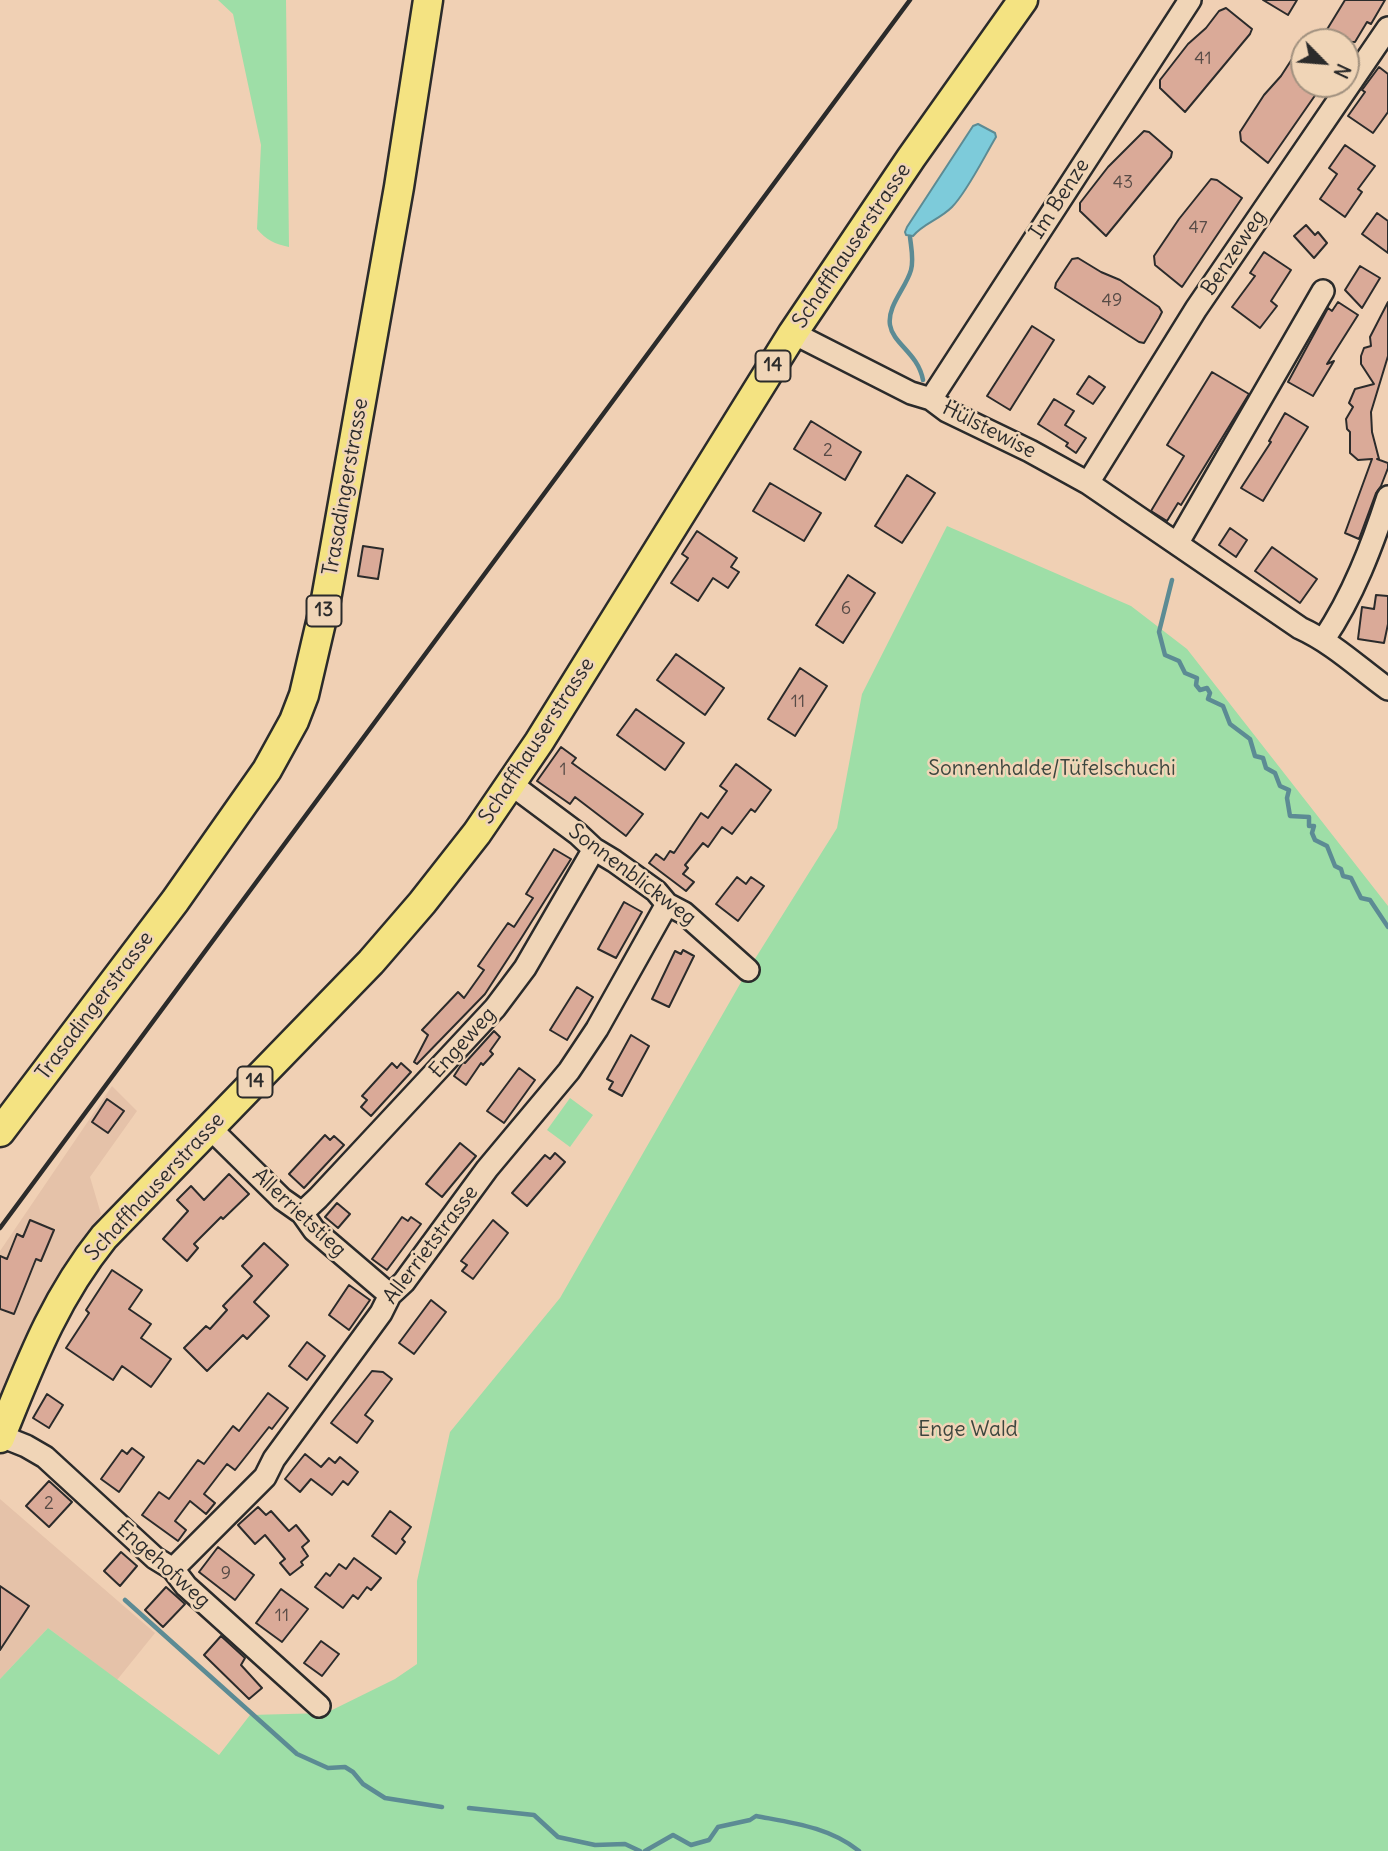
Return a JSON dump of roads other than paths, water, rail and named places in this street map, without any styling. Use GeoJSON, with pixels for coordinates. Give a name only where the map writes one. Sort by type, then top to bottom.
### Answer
{"type":"FeatureCollection","features":[{"type":"Feature","properties":{"kind":"main road","name":"Trasadingerstrasse"},"geometry":{"type":"LineString","coordinates":[[0,1132],[175,901],[267,770],[294,722],[311,671],[325,605],[399,187],[428,0]]}},
{"type":"Feature","properties":{"kind":"main road","name":"Schaffhauserstrasse"},"geometry":{"type":"LineString","coordinates":[[0,1437],[50,1319],[81,1266],[104,1237],[371,962],[430,893],[511,785],[793,333],[911,158],[1023,0]]}},
{"type":"Feature","properties":{"kind":"street","name":"Im Benze"},"geometry":{"type":"LineString","coordinates":[[931,399],[1190,0]]}},
{"type":"Feature","properties":{"kind":"street","name":"Benzeweg"},"geometry":{"type":"LineString","coordinates":[[1088,483],[1196,309],[1388,28]]}},
{"type":"Feature","properties":{"kind":"street"},"geometry":{"type":"LineString","coordinates":[[1177,544],[1323,291]]}},
{"type":"Feature","properties":{"kind":"street","name":"Hülstewise"},"geometry":{"type":"LineString","coordinates":[[793,333],[911,393],[931,399],[947,411],[1030,451],[1088,483],[1300,628],[1324,639],[1346,659],[1388,689]]}},
{"type":"Feature","properties":{"kind":"street"},"geometry":{"type":"LineString","coordinates":[[1324,639],[1354,584],[1379,526],[1388,496]]}},
{"type":"Feature","properties":{"kind":"street","name":"Sonnenblickweg"},"geometry":{"type":"LineString","coordinates":[[511,785],[578,834],[594,849],[614,860],[656,891],[667,904],[684,913],[748,970]]}},
{"type":"Feature","properties":{"kind":"street","name":"Engeweg"},"geometry":{"type":"LineString","coordinates":[[302,1213],[495,1008],[525,968],[594,849]]}},
{"type":"Feature","properties":{"kind":"street","name":"Allerrietstrasse"},"geometry":{"type":"LineString","coordinates":[[173,1569],[265,1477],[274,1459],[381,1313],[390,1295],[404,1282],[487,1169],[569,1071],[597,1029],[667,904]]}},
{"type":"Feature","properties":{"kind":"street","name":"Allerrietstieg"},"geometry":{"type":"LineString","coordinates":[[210,1128],[282,1199],[302,1213],[314,1230],[390,1295]]}},
{"type":"Feature","properties":{"kind":"street","name":"Engehofweg"},"geometry":{"type":"LineString","coordinates":[[0,1437],[26,1446],[45,1457],[155,1558],[173,1569],[186,1586],[319,1706]]}},
{"type":"Feature","properties":{"kind":"water"},"geometry":{"type":"Polygon","coordinates":[[[978,124],[995,133],[996,137],[964,193],[947,211],[913,236],[906,235],[907,227],[973,126],[978,124]]]}},
{"type":"Feature","properties":{"kind":"waterway"},"geometry":{"type":"LineString","coordinates":[[910,237],[911,270],[891,311],[890,325],[896,338],[916,363],[923,380]]}},
{"type":"Feature","properties":{"kind":"waterway"},"geometry":{"type":"LineString","coordinates":[[1172,580],[1159,632],[1165,655],[1179,661],[1185,673],[1197,678],[1196,685],[1200,690],[1207,688],[1210,693],[1208,699],[1223,706],[1230,724],[1250,739],[1255,756],[1263,758],[1266,768],[1275,773],[1280,786],[1289,790],[1287,798],[1290,816],[1309,817],[1309,826],[1314,826],[1312,833],[1315,840],[1327,846],[1335,866],[1341,869],[1343,876],[1351,878],[1361,898],[1370,900],[1388,927]]}},
{"type":"Feature","properties":{"kind":"waterway"},"geometry":{"type":"LineString","coordinates":[[125,1600],[297,1754],[328,1768],[345,1767],[363,1784],[385,1798],[442,1807]]}},
{"type":"Feature","properties":{"kind":"waterway"},"geometry":{"type":"LineString","coordinates":[[469,1808],[534,1815],[558,1837],[595,1845],[625,1844],[640,1851]]}},
{"type":"Feature","properties":{"kind":"waterway"},"geometry":{"type":"LineString","coordinates":[[645,1851],[673,1835],[691,1845],[709,1840],[718,1827],[750,1820],[756,1816],[823,1831],[859,1851]]}},
{"type":"Feature","properties":{"kind":"railway"},"geometry":{"type":"LineString","coordinates":[[0,1228],[910,0]]}},
{"type":"Feature","properties":{"kind":"park label","name":"Sonnenhalde/Tüfelschuchi"},"geometry":{"type":"Point","coordinates":[1052,769]}},
{"type":"Feature","properties":{"kind":"park label","name":"Enge Wald"},"geometry":{"type":"Point","coordinates":[968,1430]}}]}
